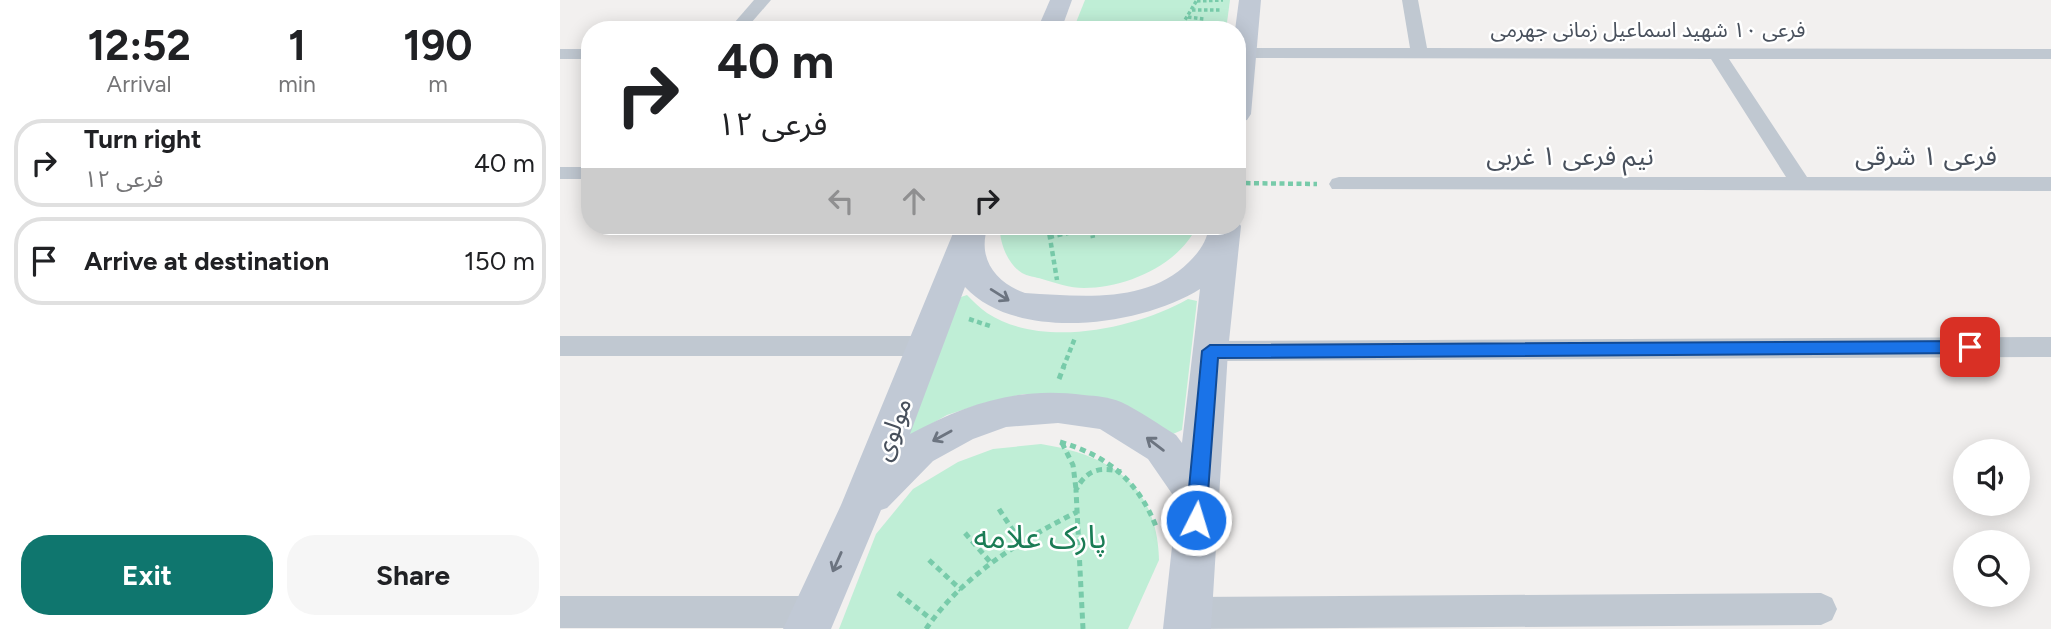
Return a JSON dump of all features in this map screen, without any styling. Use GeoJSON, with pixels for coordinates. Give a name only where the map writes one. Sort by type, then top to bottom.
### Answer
{"type":"FeatureCollection","features":[{"type":"Feature","properties":{"kind":"street"},"geometry":{"type":"LineString","coordinates":[[744,21],[763,0]]}},
{"type":"Feature","properties":{"kind":"street"},"geometry":{"type":"LineString","coordinates":[[1053,21],[1061,0]]}},
{"type":"Feature","properties":{"kind":"street"},"geometry":{"type":"LineString","coordinates":[[1410,0],[1419,52]]}},
{"type":"Feature","properties":{"kind":"street","name":"فرعی ۱۰ شهید اسماعیل زمانی جهرمی"},"geometry":{"type":"LineString","coordinates":[[1246,52],[2051,54]]}},
{"type":"Feature","properties":{"kind":"street"},"geometry":{"type":"LineString","coordinates":[[560,54],[581,54]]}},
{"type":"Feature","properties":{"kind":"street"},"geometry":{"type":"LineString","coordinates":[[1717,54],[1801,184]]}},
{"type":"Feature","properties":{"kind":"street"},"geometry":{"type":"LineString","coordinates":[[560,173],[581,173]]}},
{"type":"Feature","properties":{"kind":"street","name":"نیم فرعی ۱ غربی"},"geometry":{"type":"LineString","coordinates":[[1339,184],[1801,184]]}},
{"type":"Feature","properties":{"kind":"street","name":"فرعی ۱ شرقی"},"geometry":{"type":"LineString","coordinates":[[1801,184],[2051,184]]}},
{"type":"Feature","properties":{"kind":"street","name":"مولوی"},"geometry":{"type":"LineString","coordinates":[[810,621],[862,507],[968,235]]}},
{"type":"Feature","properties":{"kind":"street"},"geometry":{"type":"LineString","coordinates":[[969,235],[978,281],[1015,304],[1083,309],[1134,303],[1168,292],[1191,280],[1208,262],[1223,235]]}},
{"type":"Feature","properties":{"kind":"street"},"geometry":{"type":"LineString","coordinates":[[1224,235],[1210,351],[1188,621],[1821,609]]}},
{"type":"Feature","properties":{"kind":"street"},"geometry":{"type":"LineString","coordinates":[[560,346],[925,346]]}},
{"type":"Feature","properties":{"kind":"street"},"geometry":{"type":"LineString","coordinates":[[1210,351],[2051,346]]}},
{"type":"Feature","properties":{"kind":"street"},"geometry":{"type":"LineString","coordinates":[[862,507],[891,474],[919,449],[959,427],[1005,411],[1060,425],[1108,414],[1162,447],[1198,497]]}},
{"type":"Feature","properties":{"kind":"street"},"geometry":{"type":"LineString","coordinates":[[560,612],[810,621]]}},
{"type":"Feature","properties":{"kind":"path"},"geometry":{"type":"LineString","coordinates":[[1185,21],[1197,0],[1231,0]]}},
{"type":"Feature","properties":{"kind":"path"},"geometry":{"type":"LineString","coordinates":[[1192,10],[1240,5]]}},
{"type":"Feature","properties":{"kind":"path"},"geometry":{"type":"LineString","coordinates":[[1188,17],[1204,19]]}},
{"type":"Feature","properties":{"kind":"path"},"geometry":{"type":"LineString","coordinates":[[1246,183],[1339,184]]}},
{"type":"Feature","properties":{"kind":"path"},"geometry":{"type":"LineString","coordinates":[[1048,283],[1059,286],[1049,237],[1057,235]]}},
{"type":"Feature","properties":{"kind":"path"},"geometry":{"type":"LineString","coordinates":[[1092,235],[1093,239]]}},
{"type":"Feature","properties":{"kind":"path"},"geometry":{"type":"LineString","coordinates":[[1083,309],[1057,385],[1060,425],[1073,465],[1076,489],[1083,629]]}},
{"type":"Feature","properties":{"kind":"path"},"geometry":{"type":"LineString","coordinates":[[1060,425],[1125,473],[1140,490],[1160,539]]}},
{"type":"Feature","properties":{"kind":"path"},"geometry":{"type":"LineString","coordinates":[[1076,489],[1082,475],[1094,469],[1110,468],[1125,473]]}},
{"type":"Feature","properties":{"kind":"path"},"geometry":{"type":"LineString","coordinates":[[999,509],[1020,541]]}},
{"type":"Feature","properties":{"kind":"path"},"geometry":{"type":"LineString","coordinates":[[926,629],[931,620],[961,590],[1020,541],[1077,512]]}},
{"type":"Feature","properties":{"kind":"path"},"geometry":{"type":"LineString","coordinates":[[965,533],[992,564]]}},
{"type":"Feature","properties":{"kind":"path"},"geometry":{"type":"LineString","coordinates":[[929,560],[961,590]]}},
{"type":"Feature","properties":{"kind":"path"},"geometry":{"type":"LineString","coordinates":[[898,593],[931,620]]}},
{"type":"Feature","properties":{"kind":"green space"},"geometry":{"type":"Polygon","coordinates":[[[1085,0],[1230,0],[1227,21],[1077,21],[1085,0]]]}},
{"type":"Feature","properties":{"kind":"green space"},"geometry":{"type":"Polygon","coordinates":[[[1001,235],[1192,235],[1178,252],[1150,272],[1117,284],[1084,288],[1022,273],[1012,264],[1001,235]]]}},
{"type":"Feature","properties":{"kind":"green space"},"geometry":{"type":"Polygon","coordinates":[[[967,295],[987,313],[1009,324],[1034,330],[1061,332],[1116,326],[1166,310],[1188,299],[1197,301],[1182,430],[1173,434],[1056,394],[1024,394],[947,415],[912,435],[903,433],[958,298],[967,295]]]}},
{"type":"Feature","properties":{"kind":"green space","name":"پارک علامه"},"geometry":{"type":"Polygon","coordinates":[[[1041,444],[1066,449],[1108,465],[1125,477],[1139,492],[1149,511],[1156,533],[1159,560],[1128,629],[839,629],[876,534],[913,489],[958,462],[993,449],[1041,444]]]}},
{"type":"Feature","properties":{"kind":"route"},"geometry":{"type":"LineString","coordinates":[[1196,520],[1210,351],[1970,347]]}}]}
